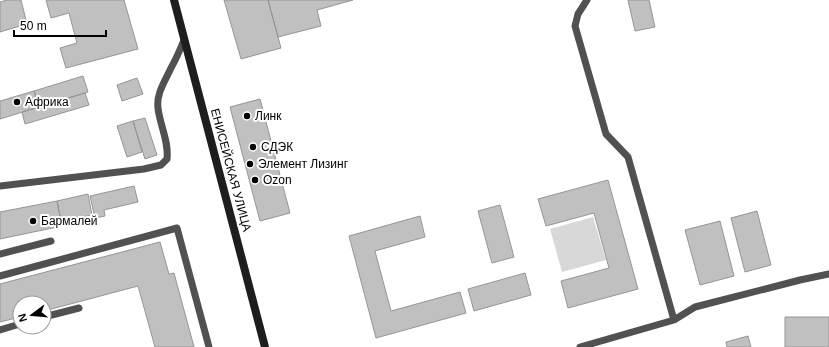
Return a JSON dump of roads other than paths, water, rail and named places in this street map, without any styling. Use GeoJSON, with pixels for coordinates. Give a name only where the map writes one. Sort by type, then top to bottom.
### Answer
{"type":"FeatureCollection","features":[{"type":"Feature","properties":{"kind":"street","name":"ЕНИСЕЙСКАЯ УЛИЦА"},"geometry":{"type":"LineString","coordinates":[[174,0],[265,347]]}},
{"type":"Feature","properties":{"kind":"lane"},"geometry":{"type":"LineString","coordinates":[[587,0],[578,14],[575,26],[606,134],[628,157],[674,320]]}},
{"type":"Feature","properties":{"kind":"lane"},"geometry":{"type":"LineString","coordinates":[[0,186],[144,169],[161,165],[167,159],[168,151],[158,108],[158,100],[160,90],[184,40]]}},
{"type":"Feature","properties":{"kind":"lane"},"geometry":{"type":"LineString","coordinates":[[0,276],[177,228],[209,347]]}},
{"type":"Feature","properties":{"kind":"lane"},"geometry":{"type":"LineString","coordinates":[[0,254],[51,241]]}},
{"type":"Feature","properties":{"kind":"lane"},"geometry":{"type":"LineString","coordinates":[[580,347],[674,320],[695,307],[829,274]]}},
{"type":"Feature","properties":{"kind":"lane"},"geometry":{"type":"LineString","coordinates":[[52,315],[79,308]]}},
{"type":"Feature","properties":{"kind":"lane"},"geometry":{"type":"LineString","coordinates":[[0,330],[12,326]]}},
{"type":"Feature","properties":{"kind":"place","name":"Африка"},"geometry":{"type":"Point","coordinates":[17,102]}},
{"type":"Feature","properties":{"kind":"place","name":"Линк"},"geometry":{"type":"Point","coordinates":[247,116]}},
{"type":"Feature","properties":{"kind":"place","name":"СДЭК"},"geometry":{"type":"Point","coordinates":[253,147]}},
{"type":"Feature","properties":{"kind":"place","name":"Элемент Лизинг"},"geometry":{"type":"Point","coordinates":[250,164]}},
{"type":"Feature","properties":{"kind":"place","name":"Ozon"},"geometry":{"type":"Point","coordinates":[255,180]}},
{"type":"Feature","properties":{"kind":"place","name":"Бармалей"},"geometry":{"type":"Point","coordinates":[33,221]}}]}
